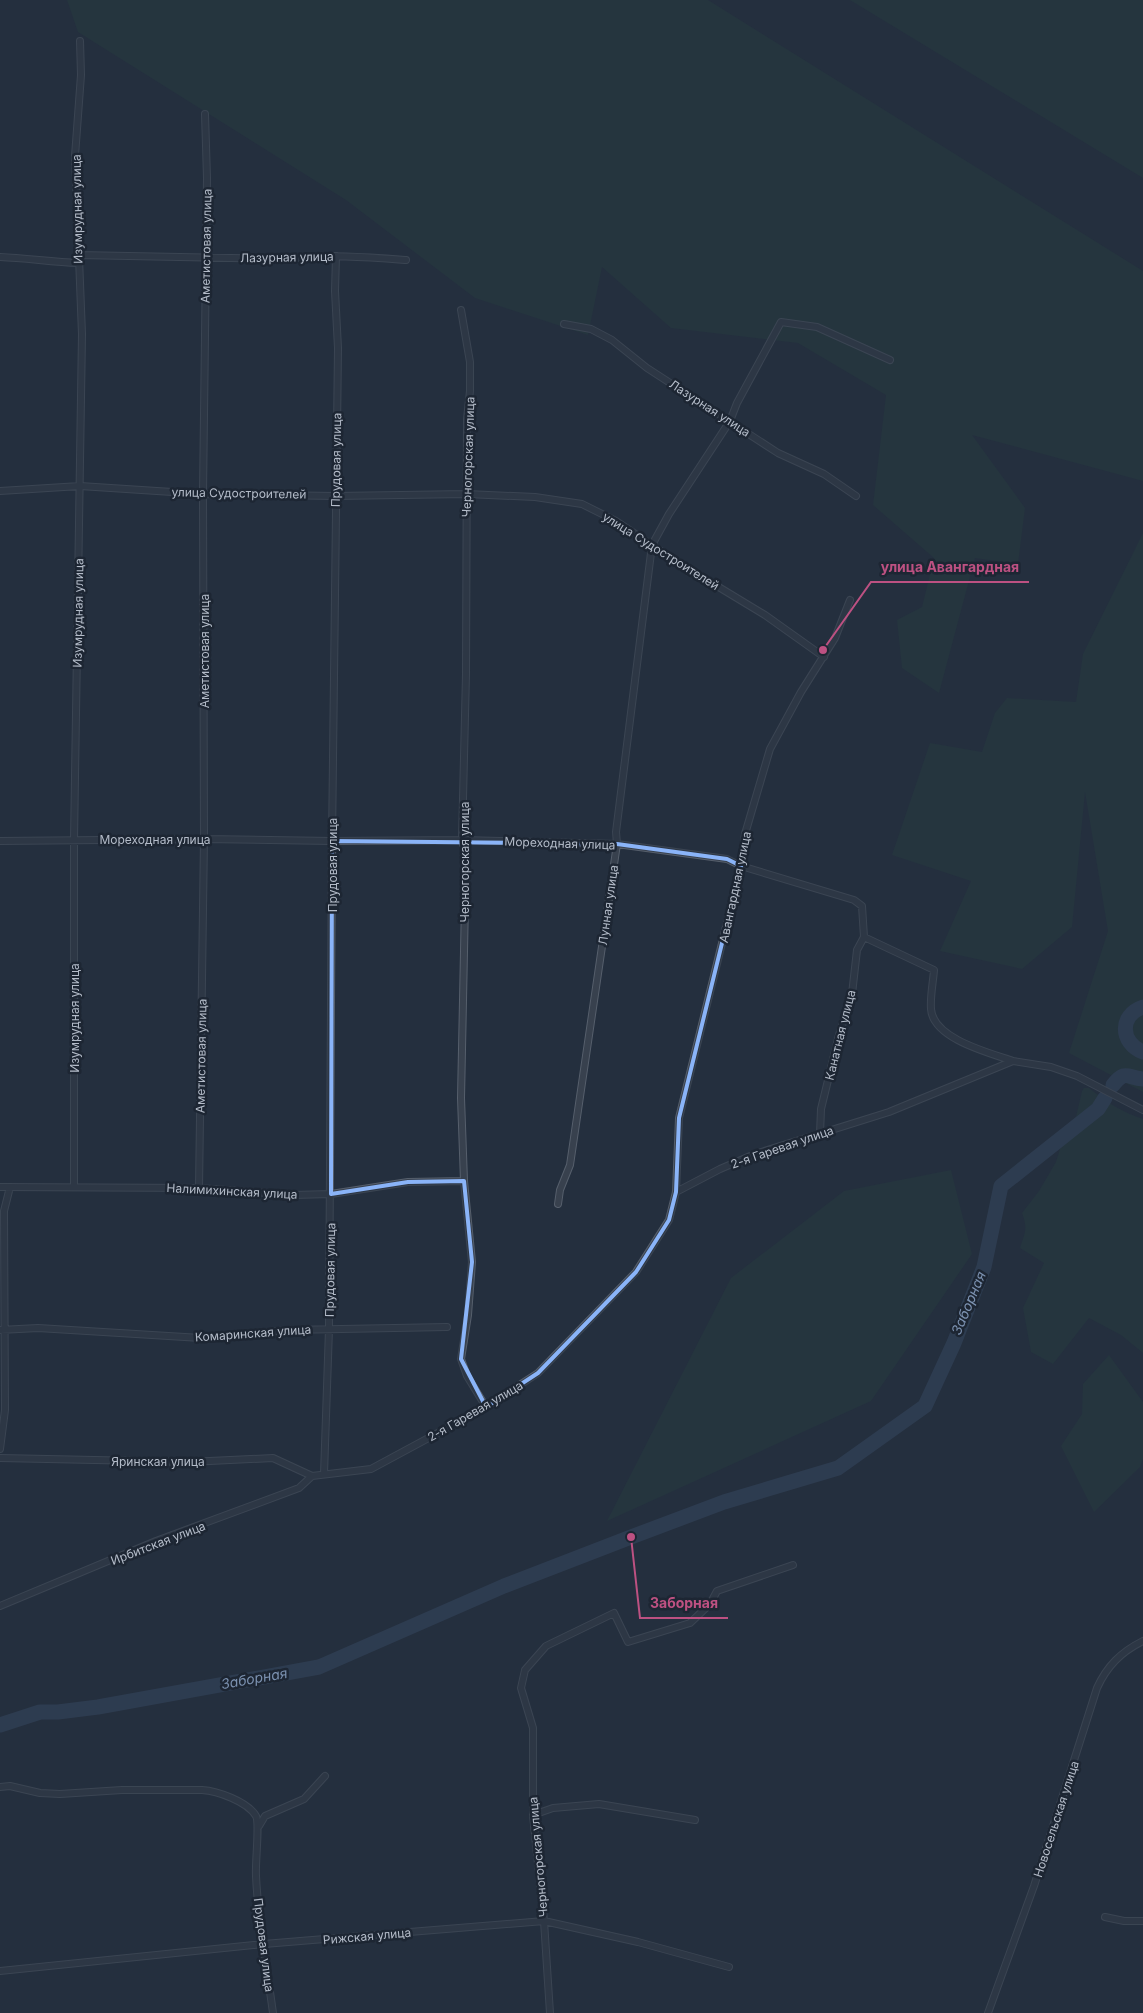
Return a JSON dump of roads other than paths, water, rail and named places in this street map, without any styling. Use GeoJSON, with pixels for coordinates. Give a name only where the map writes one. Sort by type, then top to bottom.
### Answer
{"type":"FeatureCollection","features":[{"type":"Feature","properties":{"kind":"street","name":"Изумрудная улица"},"geometry":{"type":"LineString","coordinates":[[74,1187],[74,840],[82,334],[75,156],[81,75],[80,41]]}},
{"type":"Feature","properties":{"kind":"street","name":"Аметистовая улица"},"geometry":{"type":"LineString","coordinates":[[199,1188],[204,839],[203,494],[207,178],[205,114]]}},
{"type":"Feature","properties":{"kind":"street","name":"Лазурная улица"},"geometry":{"type":"LineString","coordinates":[[78,255],[287,259],[336,256],[406,260]]}},
{"type":"Feature","properties":{"kind":"street","name":"Прудовая улица"},"geometry":{"type":"LineString","coordinates":[[324,1474],[330,1328],[332,842],[338,348],[335,291],[336,256]]}},
{"type":"Feature","properties":{"kind":"street"},"geometry":{"type":"LineString","coordinates":[[0,257],[78,263]]}},
{"type":"Feature","properties":{"kind":"street","name":"Черногорская улица"},"geometry":{"type":"LineString","coordinates":[[461,310],[470,362],[466,494],[466,664],[462,840],[466,854],[461,1098],[464,1181],[472,1262],[468,1315],[461,1359],[468,1376],[486,1407]]}},
{"type":"Feature","properties":{"kind":"street"},"geometry":{"type":"LineString","coordinates":[[652,545],[669,514],[730,421],[737,403],[781,322],[817,327],[890,360]]}},
{"type":"Feature","properties":{"kind":"street","name":"Лазурная улица"},"geometry":{"type":"LineString","coordinates":[[564,324],[591,329],[612,340],[648,368],[778,453],[824,474],[856,496]]}},
{"type":"Feature","properties":{"kind":"street","name":"улица Судостроителей"},"geometry":{"type":"LineString","coordinates":[[0,490],[80,486],[203,494],[335,496],[466,494],[535,497],[582,504],[616,521],[765,615],[824,657]]}},
{"type":"Feature","properties":{"kind":"street","name":"Лунная улица"},"geometry":{"type":"LineString","coordinates":[[558,1204],[560,1190],[570,1165],[617,844],[616,832],[652,545]]}},
{"type":"Feature","properties":{"kind":"street","name":"Авангардная улица"},"geometry":{"type":"LineString","coordinates":[[676,1192],[679,1118],[742,866],[745,834],[770,749],[801,692],[835,638],[850,600]]}},
{"type":"Feature","properties":{"kind":"street","name":"Мореходная улица"},"geometry":{"type":"LineString","coordinates":[[0,841],[204,839],[332,842],[462,840],[617,844],[727,859],[742,866],[854,900],[862,906],[864,937]]}},
{"type":"Feature","properties":{"kind":"street"},"geometry":{"type":"LineString","coordinates":[[864,937],[934,970],[931,1011],[940,1028],[960,1042],[1012,1061],[1051,1067],[1077,1076],[1143,1110]]}},
{"type":"Feature","properties":{"kind":"street","name":"Канатная улица"},"geometry":{"type":"LineString","coordinates":[[820,1134],[821,1109],[839,1035],[852,994],[857,950],[864,937]]}},
{"type":"Feature","properties":{"kind":"street","name":"2-я Гаревая улица"},"geometry":{"type":"LineString","coordinates":[[312,1476],[371,1469],[486,1407],[538,1373],[636,1272],[669,1220],[676,1192],[720,1169],[755,1154],[889,1112],[1012,1061]]}},
{"type":"Feature","properties":{"kind":"street","name":"Налимихинская улица"},"geometry":{"type":"LineString","coordinates":[[0,1187],[199,1188],[293,1196],[331,1194],[408,1182],[464,1181]]}},
{"type":"Feature","properties":{"kind":"street"},"geometry":{"type":"LineString","coordinates":[[0,1449],[5,1410],[2,1330],[4,1211],[10,1187]]}},
{"type":"Feature","properties":{"kind":"street","name":"Комаринская улица"},"geometry":{"type":"LineString","coordinates":[[2,1330],[38,1328],[201,1338],[330,1328],[447,1326]]}},
{"type":"Feature","properties":{"kind":"street","name":"Яринская улица"},"geometry":{"type":"LineString","coordinates":[[0,1458],[189,1462],[273,1458],[312,1476]]}},
{"type":"Feature","properties":{"kind":"street","name":"Ирбитская улица"},"geometry":{"type":"LineString","coordinates":[[0,1606],[156,1542],[299,1488],[312,1476]]}},
{"type":"Feature","properties":{"kind":"street","name":"Черногорская улица"},"geometry":{"type":"LineString","coordinates":[[550,2013],[544,1921],[533,1815],[533,1728],[521,1688],[525,1670],[546,1646],[614,1612],[628,1642],[690,1623],[710,1604],[717,1591],[794,1565]]}},
{"type":"Feature","properties":{"kind":"street","name":"Новосельская улица"},"geometry":{"type":"LineString","coordinates":[[988,2013],[1034,1886],[1097,1688],[1111,1664],[1131,1647],[1143,1641]]}},
{"type":"Feature","properties":{"kind":"street"},"geometry":{"type":"LineString","coordinates":[[258,1826],[265,1816],[304,1799],[325,1776]]}},
{"type":"Feature","properties":{"kind":"street"},"geometry":{"type":"LineString","coordinates":[[0,1788],[10,1786],[40,1793],[60,1794],[122,1790],[214,1791],[250,1809],[257,1817],[258,1826]]}},
{"type":"Feature","properties":{"kind":"street"},"geometry":{"type":"LineString","coordinates":[[533,1815],[553,1808],[598,1804],[695,1820]]}},
{"type":"Feature","properties":{"kind":"street","name":"Прудовая улица"},"geometry":{"type":"LineString","coordinates":[[258,1826],[256,1876],[273,2013]]}},
{"type":"Feature","properties":{"kind":"street"},"geometry":{"type":"LineString","coordinates":[[1105,1917],[1124,1921],[1143,1921]]}},
{"type":"Feature","properties":{"kind":"street","name":"Рижская улица"},"geometry":{"type":"LineString","coordinates":[[0,1971],[264,1944],[544,1921],[638,1942],[729,1967]]}},
{"type":"Feature","properties":{"kind":"waterway","name":"Заборная"},"geometry":{"type":"LineString","coordinates":[[1143,1007],[1130,1016],[1126,1022],[1125,1029],[1130,1042],[1135,1048],[1143,1052]]}},
{"type":"Feature","properties":{"kind":"waterway","name":"Заборная"},"geometry":{"type":"LineString","coordinates":[[1113,1085],[1124,1076],[1143,1079]]}},
{"type":"Feature","properties":{"kind":"waterway","name":"Заборная"},"geometry":{"type":"LineString","coordinates":[[0,1725],[40,1712],[58,1712],[98,1707],[319,1667],[504,1586],[631,1537],[724,1502],[838,1468],[925,1406],[954,1343],[984,1267],[1001,1186],[1098,1109],[1105,1098]]}},
{"type":"Feature","properties":{"kind":"place","name":"улица Авангардная"},"geometry":{"type":"Point","coordinates":[823,650]}},
{"type":"Feature","properties":{"kind":"place","name":"Заборная"},"geometry":{"type":"Point","coordinates":[631,1537]}}]}
